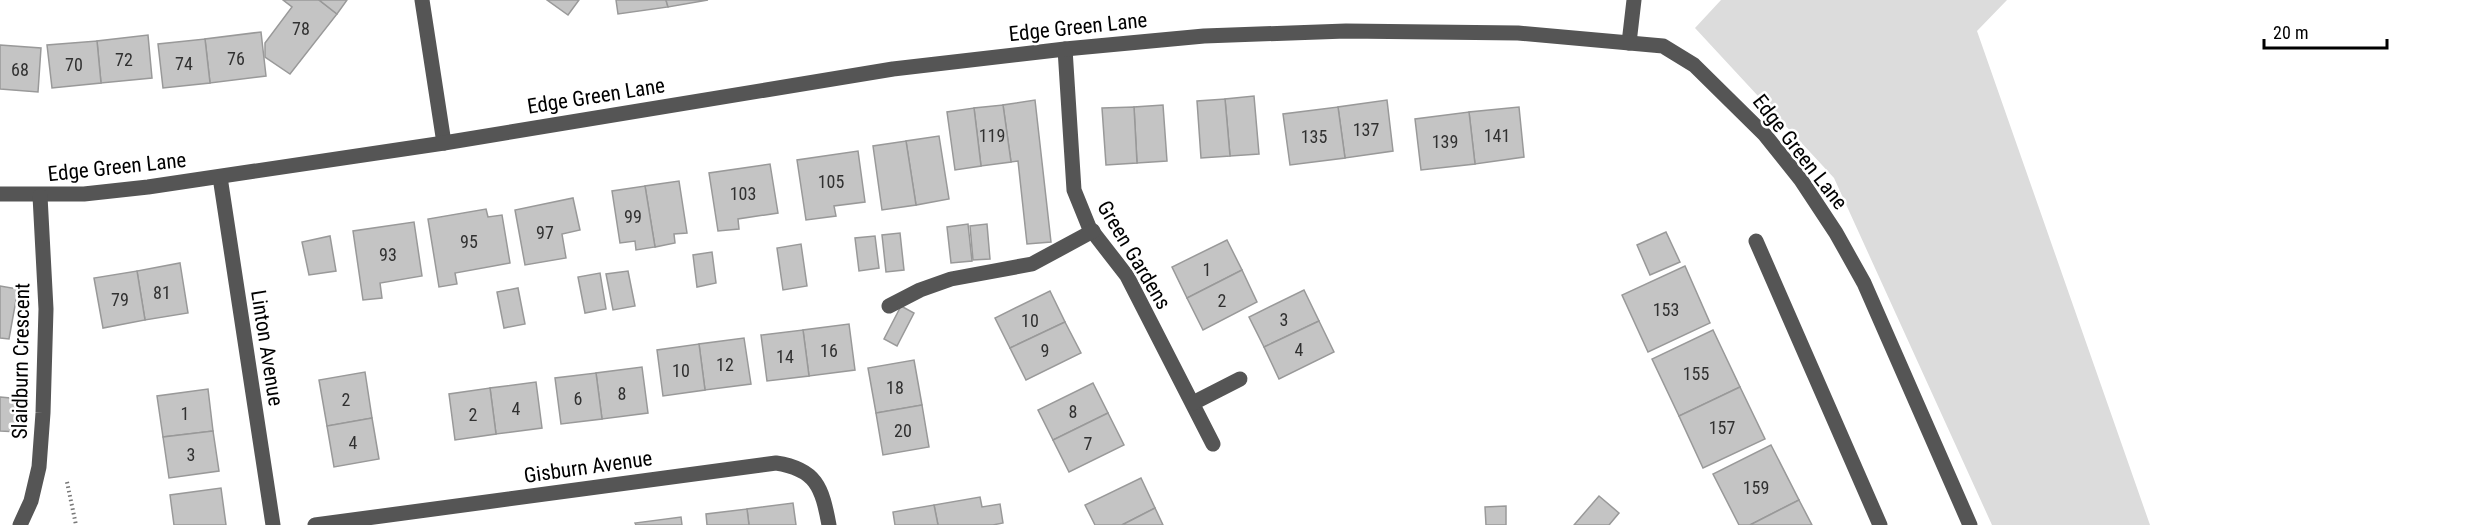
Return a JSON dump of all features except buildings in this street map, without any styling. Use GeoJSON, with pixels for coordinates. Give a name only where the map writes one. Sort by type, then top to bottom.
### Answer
{"type":"FeatureCollection","features":[{"type":"Feature","properties":{"kind":"street"},"geometry":{"type":"LineString","coordinates":[[422,0],[444,143]]}},
{"type":"Feature","properties":{"kind":"street"},"geometry":{"type":"LineString","coordinates":[[1629,43],[1634,0]]}},
{"type":"Feature","properties":{"kind":"street","name":"Edge Green Lane"},"geometry":{"type":"LineString","coordinates":[[0,194],[40,196],[84,194],[220,177],[444,143],[893,69],[1204,36],[1346,31],[1518,33],[1663,46],[1694,65],[1765,135],[1801,180],[1836,233],[1864,283],[1970,525]]}},
{"type":"Feature","properties":{"kind":"street","name":"Green Gardens"},"geometry":{"type":"LineString","coordinates":[[1065,49],[1074,190],[1093,231],[1126,276],[1213,444]]}},
{"type":"Feature","properties":{"kind":"street","name":"Linton Avenue"},"geometry":{"type":"LineString","coordinates":[[220,177],[273,525]]}},
{"type":"Feature","properties":{"kind":"street","name":"Slaidburn Crescent"},"geometry":{"type":"LineString","coordinates":[[20,525],[31,501],[39,467],[43,413],[46,309],[40,196]]}},
{"type":"Feature","properties":{"kind":"street"},"geometry":{"type":"LineString","coordinates":[[889,306],[920,290],[951,279],[1032,264],[1093,231]]}},
{"type":"Feature","properties":{"kind":"street"},"geometry":{"type":"LineString","coordinates":[[1756,241],[1880,525]]}},
{"type":"Feature","properties":{"kind":"street"},"geometry":{"type":"LineString","coordinates":[[1192,403],[1240,379]]}},
{"type":"Feature","properties":{"kind":"street","name":"Gisburn Avenue"},"geometry":{"type":"LineString","coordinates":[[315,525],[776,463],[796,466],[808,473],[819,488],[829,525]]}},
{"type":"Feature","properties":{"kind":"path"},"geometry":{"type":"LineString","coordinates":[[66,472],[76,525]]}},
{"type":"Feature","properties":{"kind":"shaded area"},"geometry":{"type":"Polygon","coordinates":[[[1721,0],[2007,0],[1977,31],[2150,525],[1992,525],[1834,178],[1695,28],[1721,0]]]}}]}
